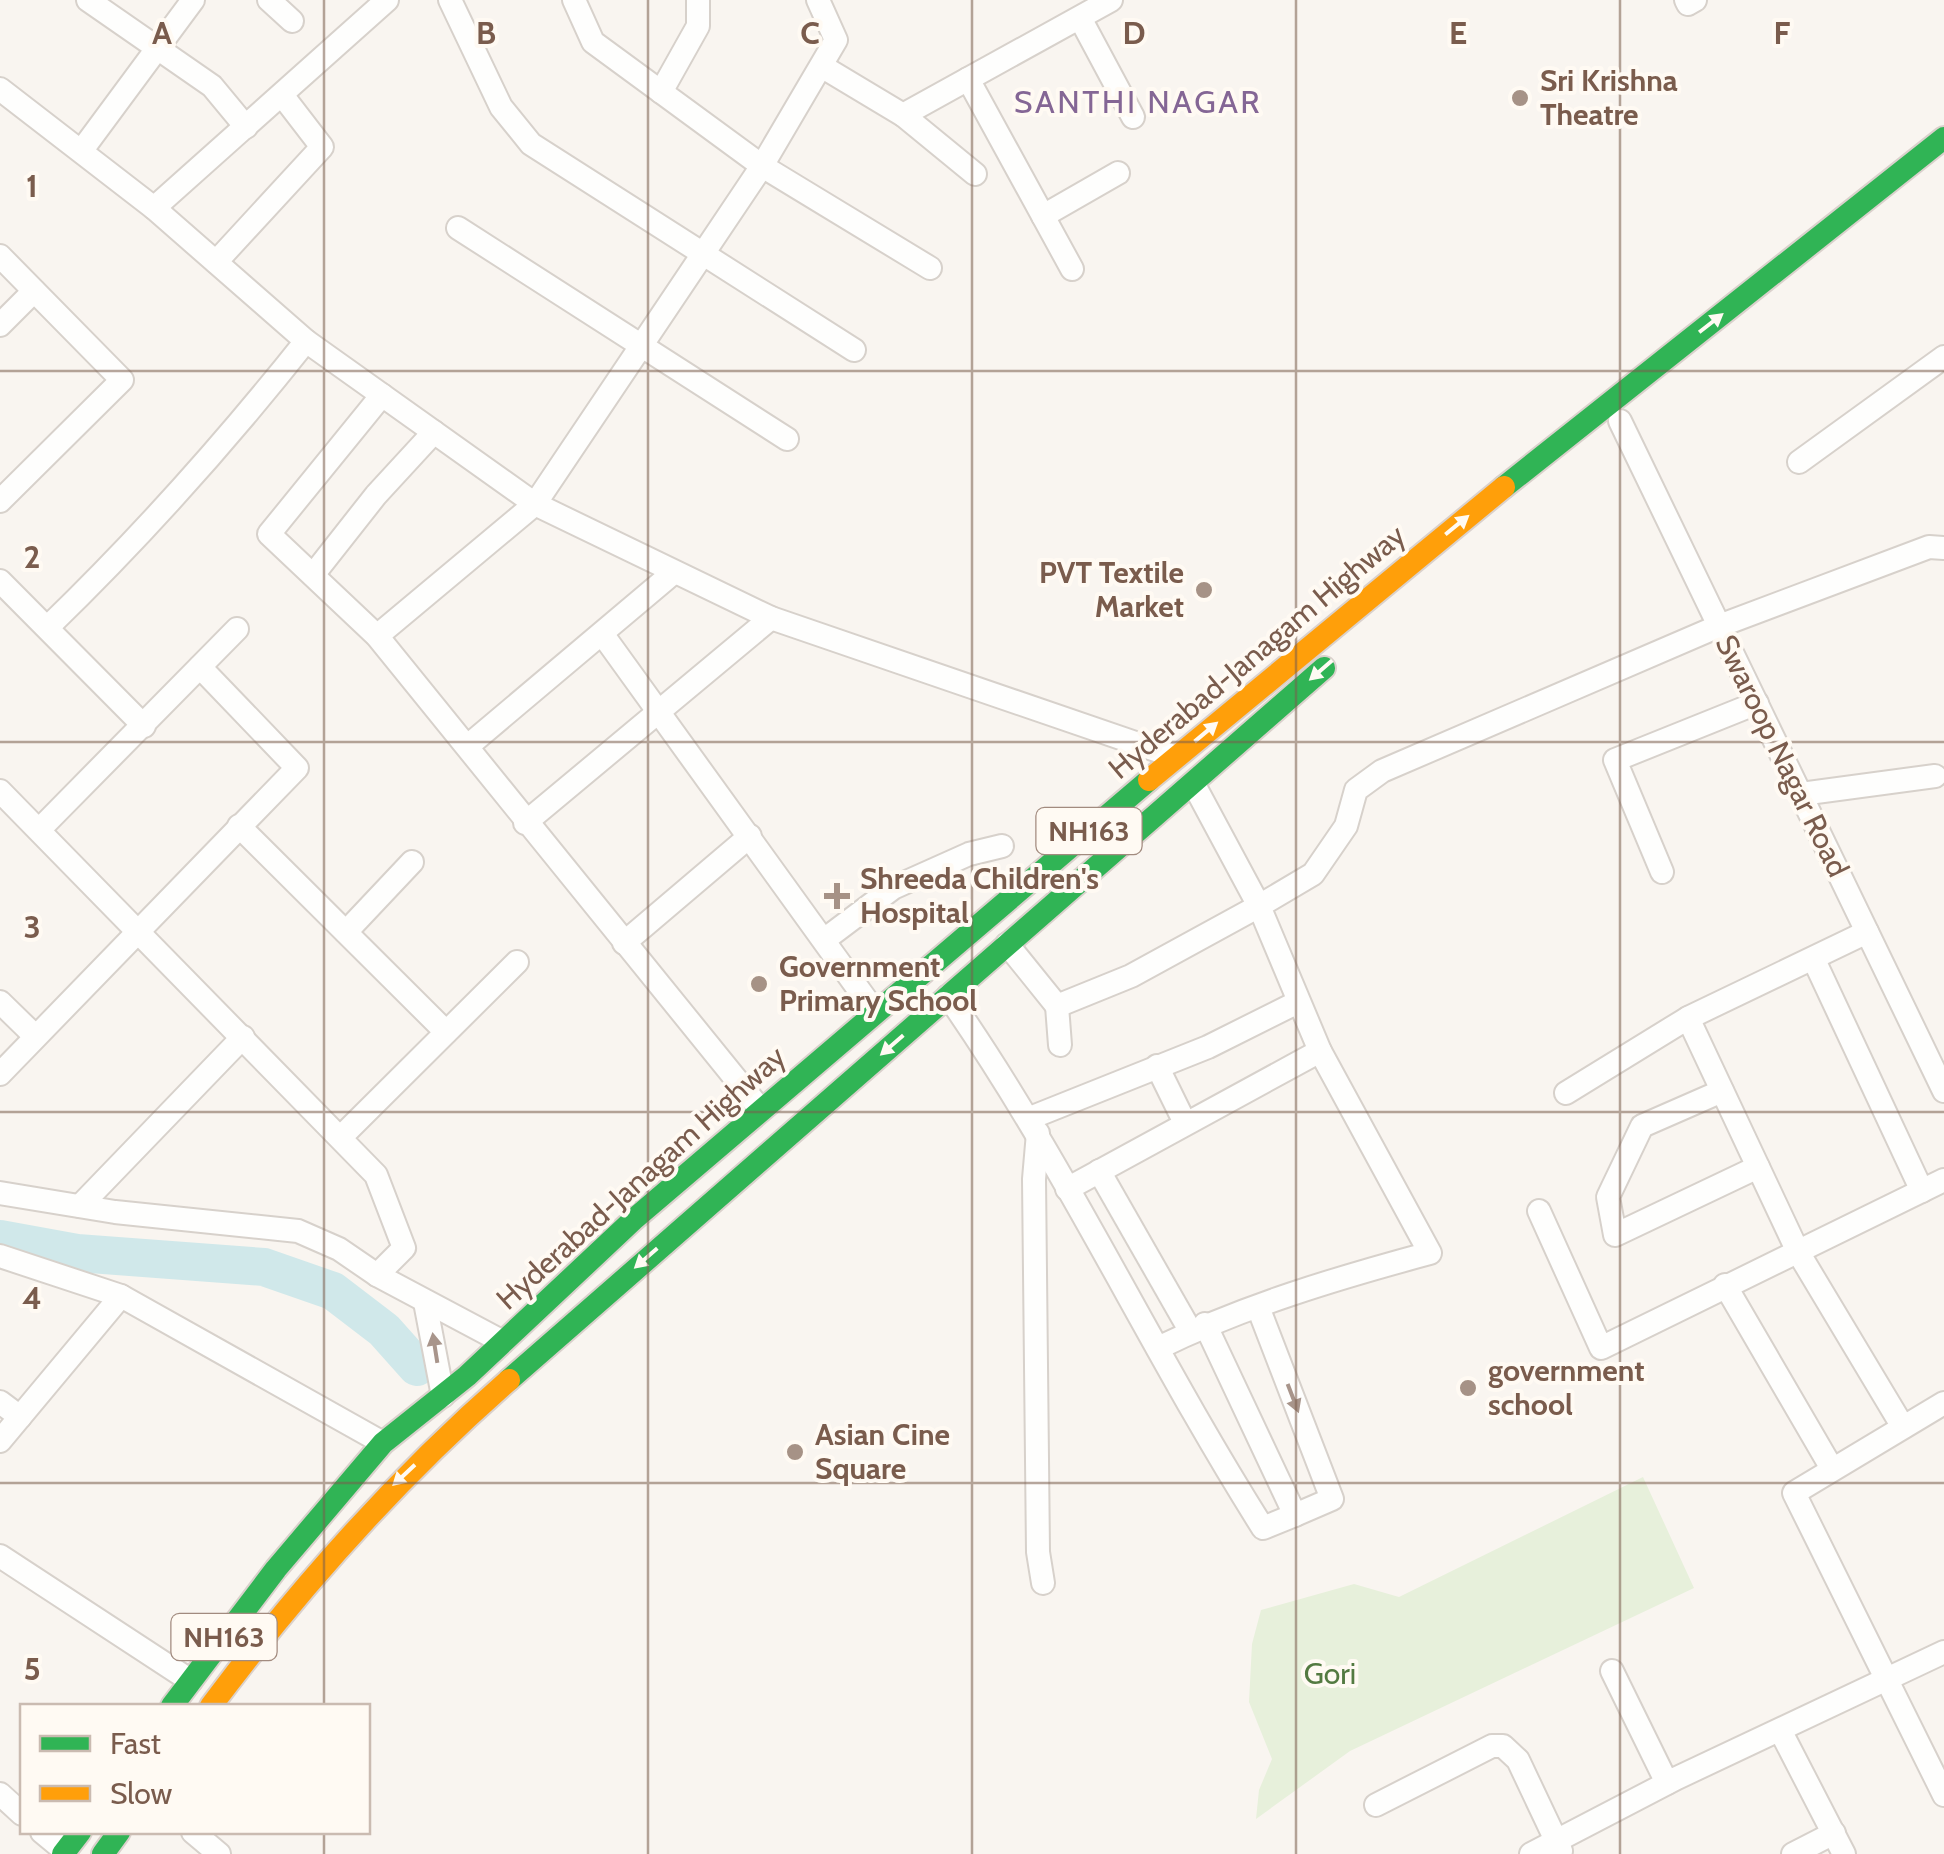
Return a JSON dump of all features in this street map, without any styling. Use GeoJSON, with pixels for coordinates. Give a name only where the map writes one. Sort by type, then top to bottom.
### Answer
{"type":"FeatureCollection","features":[{"type":"Feature","properties":{"kind":"highway","name":"Hyderabad-Janagam Highway"},"geometry":{"type":"LineString","coordinates":[[174,1704],[276,1569],[384,1444],[761,1110],[1176,757],[1636,379],[1944,138]]}},
{"type":"Feature","properties":{"kind":"highway"},"geometry":{"type":"LineString","coordinates":[[1840,221],[1854,242]]}},
{"type":"Feature","properties":{"kind":"highway","name":"Hyderabad-Janagam Highway"},"geometry":{"type":"LineString","coordinates":[[212,1704],[268,1627],[376,1501],[606,1293],[1344,649],[1620,421],[1794,288]]}},
{"type":"Feature","properties":{"kind":"highway"},"geometry":{"type":"LineString","coordinates":[[102,1854],[117,1834]]}},
{"type":"Feature","properties":{"kind":"street"},"geometry":{"type":"LineString","coordinates":[[88,0],[212,86],[246,127]]}},
{"type":"Feature","properties":{"kind":"street"},"geometry":{"type":"LineString","coordinates":[[82,150],[193,0]]}},
{"type":"Feature","properties":{"kind":"street"},"geometry":{"type":"LineString","coordinates":[[269,0],[292,21]]}},
{"type":"Feature","properties":{"kind":"street"},"geometry":{"type":"LineString","coordinates":[[154,208],[388,0]]}},
{"type":"Feature","properties":{"kind":"street"},"geometry":{"type":"LineString","coordinates":[[450,0],[501,107],[531,144],[854,350]]}},
{"type":"Feature","properties":{"kind":"street"},"geometry":{"type":"LineString","coordinates":[[574,0],[593,42],[762,166],[930,268]]}},
{"type":"Feature","properties":{"kind":"street"},"geometry":{"type":"LineString","coordinates":[[662,92],[698,26],[698,0]]}},
{"type":"Feature","properties":{"kind":"street"},"geometry":{"type":"LineString","coordinates":[[376,636],[535,504],[700,252],[762,166],[823,67],[836,40],[818,0]]}},
{"type":"Feature","properties":{"kind":"street"},"geometry":{"type":"LineString","coordinates":[[903,115],[1111,0]]}},
{"type":"Feature","properties":{"kind":"street"},"geometry":{"type":"LineString","coordinates":[[1686,0],[1688,4],[1695,0]]}},
{"type":"Feature","properties":{"kind":"street"},"geometry":{"type":"LineString","coordinates":[[1080,18],[1134,117]]}},
{"type":"Feature","properties":{"kind":"street"},"geometry":{"type":"LineString","coordinates":[[823,67],[903,115],[975,174]]}},
{"type":"Feature","properties":{"kind":"street"},"geometry":{"type":"LineString","coordinates":[[968,79],[1072,269]]}},
{"type":"Feature","properties":{"kind":"street"},"geometry":{"type":"LineString","coordinates":[[0,89],[154,208],[306,341],[535,504],[770,618],[1176,757]]}},
{"type":"Feature","properties":{"kind":"street"},"geometry":{"type":"LineString","coordinates":[[216,262],[322,147],[282,95]]}},
{"type":"Feature","properties":{"kind":"street"},"geometry":{"type":"LineString","coordinates":[[1044,216],[1118,173]]}},
{"type":"Feature","properties":{"kind":"street"},"geometry":{"type":"LineString","coordinates":[[458,228],[788,440]]}},
{"type":"Feature","properties":{"kind":"street"},"geometry":{"type":"LineString","coordinates":[[0,256],[122,380],[0,501]]}},
{"type":"Feature","properties":{"kind":"street"},"geometry":{"type":"LineString","coordinates":[[0,326],[34,291]]}},
{"type":"Feature","properties":{"kind":"street"},"geometry":{"type":"LineString","coordinates":[[48,627],[140,539],[225,443],[306,341]]}},
{"type":"Feature","properties":{"kind":"street"},"geometry":{"type":"LineString","coordinates":[[1799,462],[1944,357]]}},
{"type":"Feature","properties":{"kind":"street"},"geometry":{"type":"LineString","coordinates":[[382,396],[269,534],[376,636],[469,744],[525,823],[624,943],[714,1042],[761,1110]]}},
{"type":"Feature","properties":{"kind":"street","name":"Swaroop Nagar Road"},"geometry":{"type":"LineString","coordinates":[[1620,421],[1867,932],[1937,1059],[1944,1091]]}},
{"type":"Feature","properties":{"kind":"street"},"geometry":{"type":"LineString","coordinates":[[313,575],[376,495],[434,432]]}},
{"type":"Feature","properties":{"kind":"street"},"geometry":{"type":"LineString","coordinates":[[1057,1006],[1132,976],[1313,874],[1346,826],[1356,790],[1382,770],[1720,626],[1936,547],[1944,528]]}},
{"type":"Feature","properties":{"kind":"street"},"geometry":{"type":"LineString","coordinates":[[469,744],[673,573]]}},
{"type":"Feature","properties":{"kind":"street"},"geometry":{"type":"LineString","coordinates":[[0,581],[144,726]]}},
{"type":"Feature","properties":{"kind":"street"},"geometry":{"type":"LineString","coordinates":[[525,823],[770,618]]}},
{"type":"Feature","properties":{"kind":"street"},"geometry":{"type":"LineString","coordinates":[[40,830],[237,629]]}},
{"type":"Feature","properties":{"kind":"street"},"geometry":{"type":"LineString","coordinates":[[603,634],[750,836],[830,955],[875,1012]]}},
{"type":"Feature","properties":{"kind":"street"},"geometry":{"type":"LineString","coordinates":[[0,1074],[297,768],[200,668]]}},
{"type":"Feature","properties":{"kind":"street"},"geometry":{"type":"LineString","coordinates":[[1662,872],[1615,760],[1756,704]]}},
{"type":"Feature","properties":{"kind":"street"},"geometry":{"type":"LineString","coordinates":[[1800,794],[1935,776]]}},
{"type":"Feature","properties":{"kind":"street"},"geometry":{"type":"LineString","coordinates":[[1158,1348],[1198,1328],[1331,1280],[1430,1253],[1320,1051],[1258,906],[1193,783]]}},
{"type":"Feature","properties":{"kind":"street"},"geometry":{"type":"LineString","coordinates":[[0,791],[342,1136],[381,1184],[404,1248],[377,1276]]}},
{"type":"Feature","properties":{"kind":"street"},"geometry":{"type":"LineString","coordinates":[[239,826],[446,1032]]}},
{"type":"Feature","properties":{"kind":"street"},"geometry":{"type":"LineString","coordinates":[[624,943],[750,836]]}},
{"type":"Feature","properties":{"kind":"street"},"geometry":{"type":"LineString","coordinates":[[830,955],[893,888],[969,854],[1002,846]]}},
{"type":"Feature","properties":{"kind":"street"},"geometry":{"type":"LineString","coordinates":[[346,932],[412,862]]}},
{"type":"Feature","properties":{"kind":"street"},"geometry":{"type":"LineString","coordinates":[[1566,1093],[1688,1018],[1867,932]]}},
{"type":"Feature","properties":{"kind":"street"},"geometry":{"type":"LineString","coordinates":[[1008,944],[1057,1006],[1060,1046]]}},
{"type":"Feature","properties":{"kind":"street"},"geometry":{"type":"LineString","coordinates":[[1814,960],[1922,1192]]}},
{"type":"Feature","properties":{"kind":"street"},"geometry":{"type":"LineString","coordinates":[[342,1136],[517,962]]}},
{"type":"Feature","properties":{"kind":"street"},"geometry":{"type":"LineString","coordinates":[[948,996],[1034,1124],[1067,1190],[1263,1528],[1332,1499],[1258,1308]]}},
{"type":"Feature","properties":{"kind":"street"},"geometry":{"type":"LineString","coordinates":[[0,1002],[35,1036]]}},
{"type":"Feature","properties":{"kind":"street"},"geometry":{"type":"LineString","coordinates":[[1034,1124],[1298,1002]]}},
{"type":"Feature","properties":{"kind":"street"},"geometry":{"type":"LineString","coordinates":[[1688,1018],[1798,1252],[1903,1427]]}},
{"type":"Feature","properties":{"kind":"street"},"geometry":{"type":"LineString","coordinates":[[80,1206],[243,1037]]}},
{"type":"Feature","properties":{"kind":"street"},"geometry":{"type":"LineString","coordinates":[[1067,1190],[1320,1051]]}},
{"type":"Feature","properties":{"kind":"street"},"geometry":{"type":"LineString","coordinates":[[1157,1066],[1184,1123]]}},
{"type":"Feature","properties":{"kind":"street"},"geometry":{"type":"LineString","coordinates":[[1722,1091],[1642,1126],[1608,1197],[1615,1235],[1758,1166]]}},
{"type":"Feature","properties":{"kind":"street"},"geometry":{"type":"LineString","coordinates":[[1034,1124],[1037,1481],[1043,1583]]}},
{"type":"Feature","properties":{"kind":"street"},"geometry":{"type":"LineString","coordinates":[[1099,1171],[1198,1328],[1295,1515]]}},
{"type":"Feature","properties":{"kind":"street"},"geometry":{"type":"LineString","coordinates":[[1539,1211],[1601,1348],[1944,1180]]}},
{"type":"Feature","properties":{"kind":"street"},"geometry":{"type":"LineString","coordinates":[[0,1193],[298,1231],[338,1249],[377,1276],[502,1342]]}},
{"type":"Feature","properties":{"kind":"street"},"geometry":{"type":"LineString","coordinates":[[0,1256],[121,1296],[384,1444]]}},
{"type":"Feature","properties":{"kind":"street"},"geometry":{"type":"LineString","coordinates":[[1725,1285],[1830,1467]]}},
{"type":"Feature","properties":{"kind":"street"},"geometry":{"type":"LineString","coordinates":[[0,1441],[121,1296]]}},
{"type":"Feature","properties":{"kind":"street"},"geometry":{"type":"LineString","coordinates":[[425,1302],[442,1396]]}},
{"type":"Feature","properties":{"kind":"street"},"geometry":{"type":"LineString","coordinates":[[0,1402],[20,1417]]}},
{"type":"Feature","properties":{"kind":"street"},"geometry":{"type":"LineString","coordinates":[[1944,1403],[1830,1467],[1794,1493],[1887,1675],[1937,1762],[1944,1795]]}},
{"type":"Feature","properties":{"kind":"street"},"geometry":{"type":"LineString","coordinates":[[0,1556],[191,1681]]}},
{"type":"Feature","properties":{"kind":"street"},"geometry":{"type":"LineString","coordinates":[[1531,1854],[1560,1847],[1667,1783],[1887,1675],[1944,1652]]}},
{"type":"Feature","properties":{"kind":"street"},"geometry":{"type":"LineString","coordinates":[[1612,1671],[1667,1783]]}},
{"type":"Feature","properties":{"kind":"street"},"geometry":{"type":"LineString","coordinates":[[1780,1730],[1839,1843],[1793,1854]]}},
{"type":"Feature","properties":{"kind":"street"},"geometry":{"type":"LineString","coordinates":[[1376,1805],[1492,1746],[1503,1746],[1518,1760],[1560,1847]]}},
{"type":"Feature","properties":{"kind":"street"},"geometry":{"type":"LineString","coordinates":[[0,1794],[20,1812]]}},
{"type":"Feature","properties":{"kind":"street"},"geometry":{"type":"LineString","coordinates":[[44,1834],[64,1853]]}},
{"type":"Feature","properties":{"kind":"street"},"geometry":{"type":"LineString","coordinates":[[196,1834],[219,1854]]}},
{"type":"Feature","properties":{"kind":"green space","name":"Gori"},"geometry":{"type":"Polygon","coordinates":[[[1643,1477],[1694,1588],[1350,1751],[1256,1819],[1259,1790],[1272,1759],[1249,1702],[1252,1644],[1261,1610],[1354,1584],[1399,1597],[1643,1477]]]}},
{"type":"Feature","properties":{"kind":"waterway"},"geometry":{"type":"LineString","coordinates":[[0,1239],[77,1253],[264,1267],[333,1291],[384,1330],[417,1367]]}},
{"type":"Feature","properties":{"kind":"traffic: fast"},"geometry":{"type":"LineString","coordinates":[[1504,487],[1944,138]]}},
{"type":"Feature","properties":{"kind":"traffic: fast"},"geometry":{"type":"LineString","coordinates":[[509,1380],[1324,668]]}},
{"type":"Feature","properties":{"kind":"traffic: fast"},"geometry":{"type":"LineString","coordinates":[[174,1704],[276,1569],[383,1443],[467,1376],[633,1220],[1149,780]]}},
{"type":"Feature","properties":{"kind":"traffic: fast"},"geometry":{"type":"LineString","coordinates":[[63,1854],[78,1834]]}},
{"type":"Feature","properties":{"kind":"traffic: fast"},"geometry":{"type":"LineString","coordinates":[[103,1854],[118,1834]]}},
{"type":"Feature","properties":{"kind":"traffic: slow"},"geometry":{"type":"LineString","coordinates":[[1149,780],[1504,487]]}},
{"type":"Feature","properties":{"kind":"traffic: slow"},"geometry":{"type":"LineString","coordinates":[[213,1704],[351,1535],[509,1380]]}},
{"type":"Feature","properties":{"kind":"place","name":"Sri Krishna Theatre"},"geometry":{"type":"Point","coordinates":[1520,98]}},
{"type":"Feature","properties":{"kind":"place","name":"PVT Textile Market"},"geometry":{"type":"Point","coordinates":[1204,590]}},
{"type":"Feature","properties":{"kind":"place","name":"Shreeda Children's Hospital"},"geometry":{"type":"Point","coordinates":[837,896]}},
{"type":"Feature","properties":{"kind":"place","name":"Government Primary School"},"geometry":{"type":"Point","coordinates":[759,984]}},
{"type":"Feature","properties":{"kind":"place","name":"government school"},"geometry":{"type":"Point","coordinates":[1468,1388]}},
{"type":"Feature","properties":{"kind":"place","name":"Asian Cine Square"},"geometry":{"type":"Point","coordinates":[795,1452]}},
{"type":"Feature","properties":{"kind":"district","name":"SANTHI NAGAR"},"geometry":{"type":"Point","coordinates":[1138,102]}}]}
